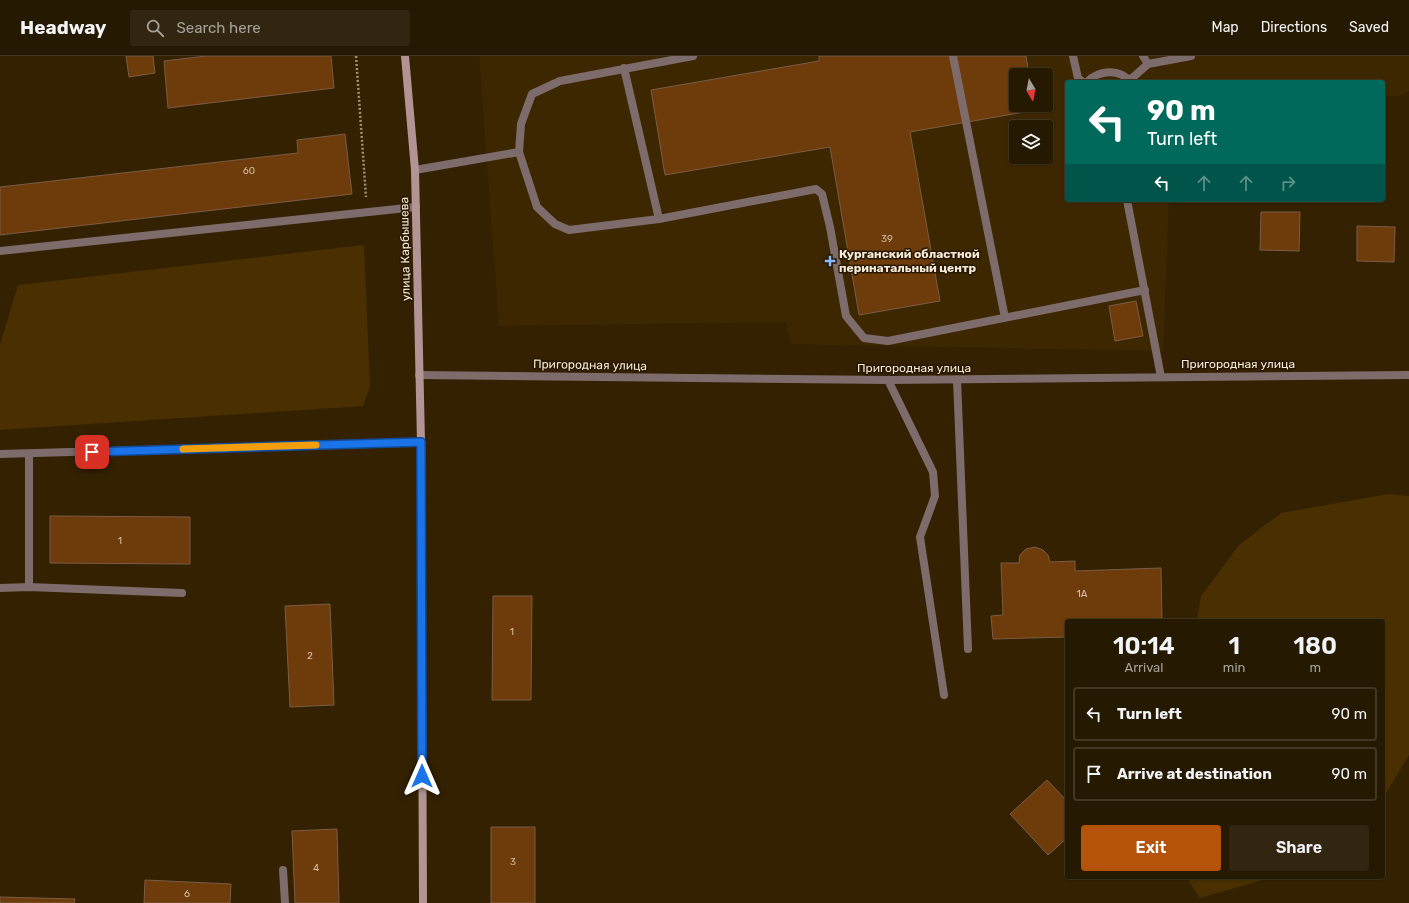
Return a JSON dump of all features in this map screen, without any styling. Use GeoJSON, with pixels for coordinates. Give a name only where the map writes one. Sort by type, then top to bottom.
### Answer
{"type":"FeatureCollection","features":[{"type":"Feature","properties":{"kind":"main road","name":"улица Карбышева"},"geometry":{"type":"LineString","coordinates":[[405,56],[415,170],[421,442],[423,903]]}},
{"type":"Feature","properties":{"kind":"street"},"geometry":{"type":"LineString","coordinates":[[694,56],[560,81],[532,94],[521,124],[519,152],[537,207],[555,224],[569,230],[659,219],[816,188],[822,194],[830,227],[846,316],[864,338],[888,341],[1145,290]]}},
{"type":"Feature","properties":{"kind":"street"},"geometry":{"type":"LineString","coordinates":[[953,56],[1004,318]]}},
{"type":"Feature","properties":{"kind":"street"},"geometry":{"type":"LineString","coordinates":[[1073,56],[1078,78],[1080,80]]}},
{"type":"Feature","properties":{"kind":"street"},"geometry":{"type":"LineString","coordinates":[[1143,56],[1148,64]]}},
{"type":"Feature","properties":{"kind":"street"},"geometry":{"type":"LineString","coordinates":[[1132,80],[1148,64],[1191,56]]}},
{"type":"Feature","properties":{"kind":"street"},"geometry":{"type":"LineString","coordinates":[[624,68],[659,219]]}},
{"type":"Feature","properties":{"kind":"street"},"geometry":{"type":"LineString","coordinates":[[1089,80],[1092,76],[1102,72],[1112,72],[1122,74],[1130,80]]}},
{"type":"Feature","properties":{"kind":"street"},"geometry":{"type":"LineString","coordinates":[[415,170],[519,152]]}},
{"type":"Feature","properties":{"kind":"street"},"geometry":{"type":"LineString","coordinates":[[1127,202],[1161,377]]}},
{"type":"Feature","properties":{"kind":"street"},"geometry":{"type":"LineString","coordinates":[[0,251],[416,207]]}},
{"type":"Feature","properties":{"kind":"street","name":"Пригородная улица"},"geometry":{"type":"LineString","coordinates":[[419,375],[888,380],[1409,375]]}},
{"type":"Feature","properties":{"kind":"street"},"geometry":{"type":"LineString","coordinates":[[888,380],[933,472],[935,496],[920,537],[944,695]]}},
{"type":"Feature","properties":{"kind":"street"},"geometry":{"type":"LineString","coordinates":[[958,380],[968,649]]}},
{"type":"Feature","properties":{"kind":"street"},"geometry":{"type":"LineString","coordinates":[[0,454],[421,442]]}},
{"type":"Feature","properties":{"kind":"street"},"geometry":{"type":"LineString","coordinates":[[29,454],[29,587]]}},
{"type":"Feature","properties":{"kind":"street"},"geometry":{"type":"LineString","coordinates":[[0,588],[29,587],[182,593]]}},
{"type":"Feature","properties":{"kind":"street"},"geometry":{"type":"LineString","coordinates":[[283,870],[285,903]]}},
{"type":"Feature","properties":{"kind":"path"},"geometry":{"type":"LineString","coordinates":[[356,56],[368,212]]}},
{"type":"Feature","properties":{"kind":"shaded area","name":"Курганский областной перинатальный центр"},"geometry":{"type":"Polygon","coordinates":[[[479,56],[1409,56],[1409,91],[1400,96],[1385,96],[1385,80],[1065,80],[1065,202],[1169,202],[1163,351],[791,344],[786,322],[499,326],[479,56]]]}},
{"type":"Feature","properties":{"kind":"shaded area"},"geometry":{"type":"Polygon","coordinates":[[[364,245],[370,386],[363,406],[0,430],[0,345],[18,285],[364,245]]]}},
{"type":"Feature","properties":{"kind":"shaded area"},"geometry":{"type":"Polygon","coordinates":[[[1389,494],[1409,496],[1409,755],[1385,795],[1385,619],[1197,619],[1201,596],[1239,545],[1281,513],[1389,494]]]}},
{"type":"Feature","properties":{"kind":"shaded area"},"geometry":{"type":"Polygon","coordinates":[[[1187,879],[1266,879],[1200,898],[1187,879]]]}},
{"type":"Feature","properties":{"kind":"building"},"geometry":{"type":"Polygon","coordinates":[[[126,56],[153,56],[155,73],[129,77],[126,56]]]}},
{"type":"Feature","properties":{"kind":"building"},"geometry":{"type":"Polygon","coordinates":[[[206,56],[331,56],[334,88],[168,108],[164,61],[206,56]]]}},
{"type":"Feature","properties":{"kind":"building"},"geometry":{"type":"Polygon","coordinates":[[[819,56],[1026,56],[1028,68],[1009,68],[1009,112],[1025,112],[910,132],[940,301],[859,315],[830,147],[665,175],[651,90],[819,61],[819,56]]]}},
{"type":"Feature","properties":{"kind":"building"},"geometry":{"type":"Polygon","coordinates":[[[345,134],[352,194],[0,235],[0,187],[298,153],[297,140],[345,134]]]}},
{"type":"Feature","properties":{"kind":"building"},"geometry":{"type":"Polygon","coordinates":[[[1261,212],[1300,212],[1299,251],[1260,250],[1261,212]]]}},
{"type":"Feature","properties":{"kind":"building"},"geometry":{"type":"Polygon","coordinates":[[[1357,226],[1395,227],[1394,262],[1357,261],[1357,226]]]}},
{"type":"Feature","properties":{"kind":"building"},"geometry":{"type":"Polygon","coordinates":[[[1136,301],[1143,336],[1115,341],[1109,306],[1136,301]]]}},
{"type":"Feature","properties":{"kind":"building"},"geometry":{"type":"Polygon","coordinates":[[[50,516],[190,517],[190,564],[50,563],[50,516]]]}},
{"type":"Feature","properties":{"kind":"building"},"geometry":{"type":"Polygon","coordinates":[[[1035,547],[1043,550],[1048,555],[1050,562],[1075,561],[1075,571],[1161,568],[1162,619],[1065,619],[1065,637],[993,639],[991,616],[1003,615],[1001,563],[1019,563],[1020,555],[1026,549],[1035,547]]]}},
{"type":"Feature","properties":{"kind":"building"},"geometry":{"type":"Polygon","coordinates":[[[493,596],[532,596],[531,700],[492,700],[493,596]]]}},
{"type":"Feature","properties":{"kind":"building"},"geometry":{"type":"Polygon","coordinates":[[[330,604],[334,705],[290,707],[285,606],[330,604]]]}},
{"type":"Feature","properties":{"kind":"building"},"geometry":{"type":"Polygon","coordinates":[[[1047,780],[1065,799],[1065,840],[1048,855],[1010,814],[1047,780]]]}},
{"type":"Feature","properties":{"kind":"building"},"geometry":{"type":"Polygon","coordinates":[[[491,827],[535,827],[535,903],[491,903],[491,827]]]}},
{"type":"Feature","properties":{"kind":"building"},"geometry":{"type":"Polygon","coordinates":[[[337,829],[339,903],[295,903],[292,831],[337,829]]]}},
{"type":"Feature","properties":{"kind":"building"},"geometry":{"type":"Polygon","coordinates":[[[145,880],[231,884],[230,903],[144,903],[145,880]]]}},
{"type":"Feature","properties":{"kind":"building"},"geometry":{"type":"Polygon","coordinates":[[[0,897],[75,899],[74,903],[0,903],[0,897]]]}},
{"type":"Feature","properties":{"kind":"slow traffic"},"geometry":{"type":"LineString","coordinates":[[183,449],[316,445]]}},
{"type":"Feature","properties":{"kind":"place","name":"Курганский областной перинатальный центр"},"geometry":{"type":"Point","coordinates":[830,261]}},
{"type":"Feature","properties":{"kind":"route"},"geometry":{"type":"LineString","coordinates":[[92,452],[421,442],[422,776]]}}]}
